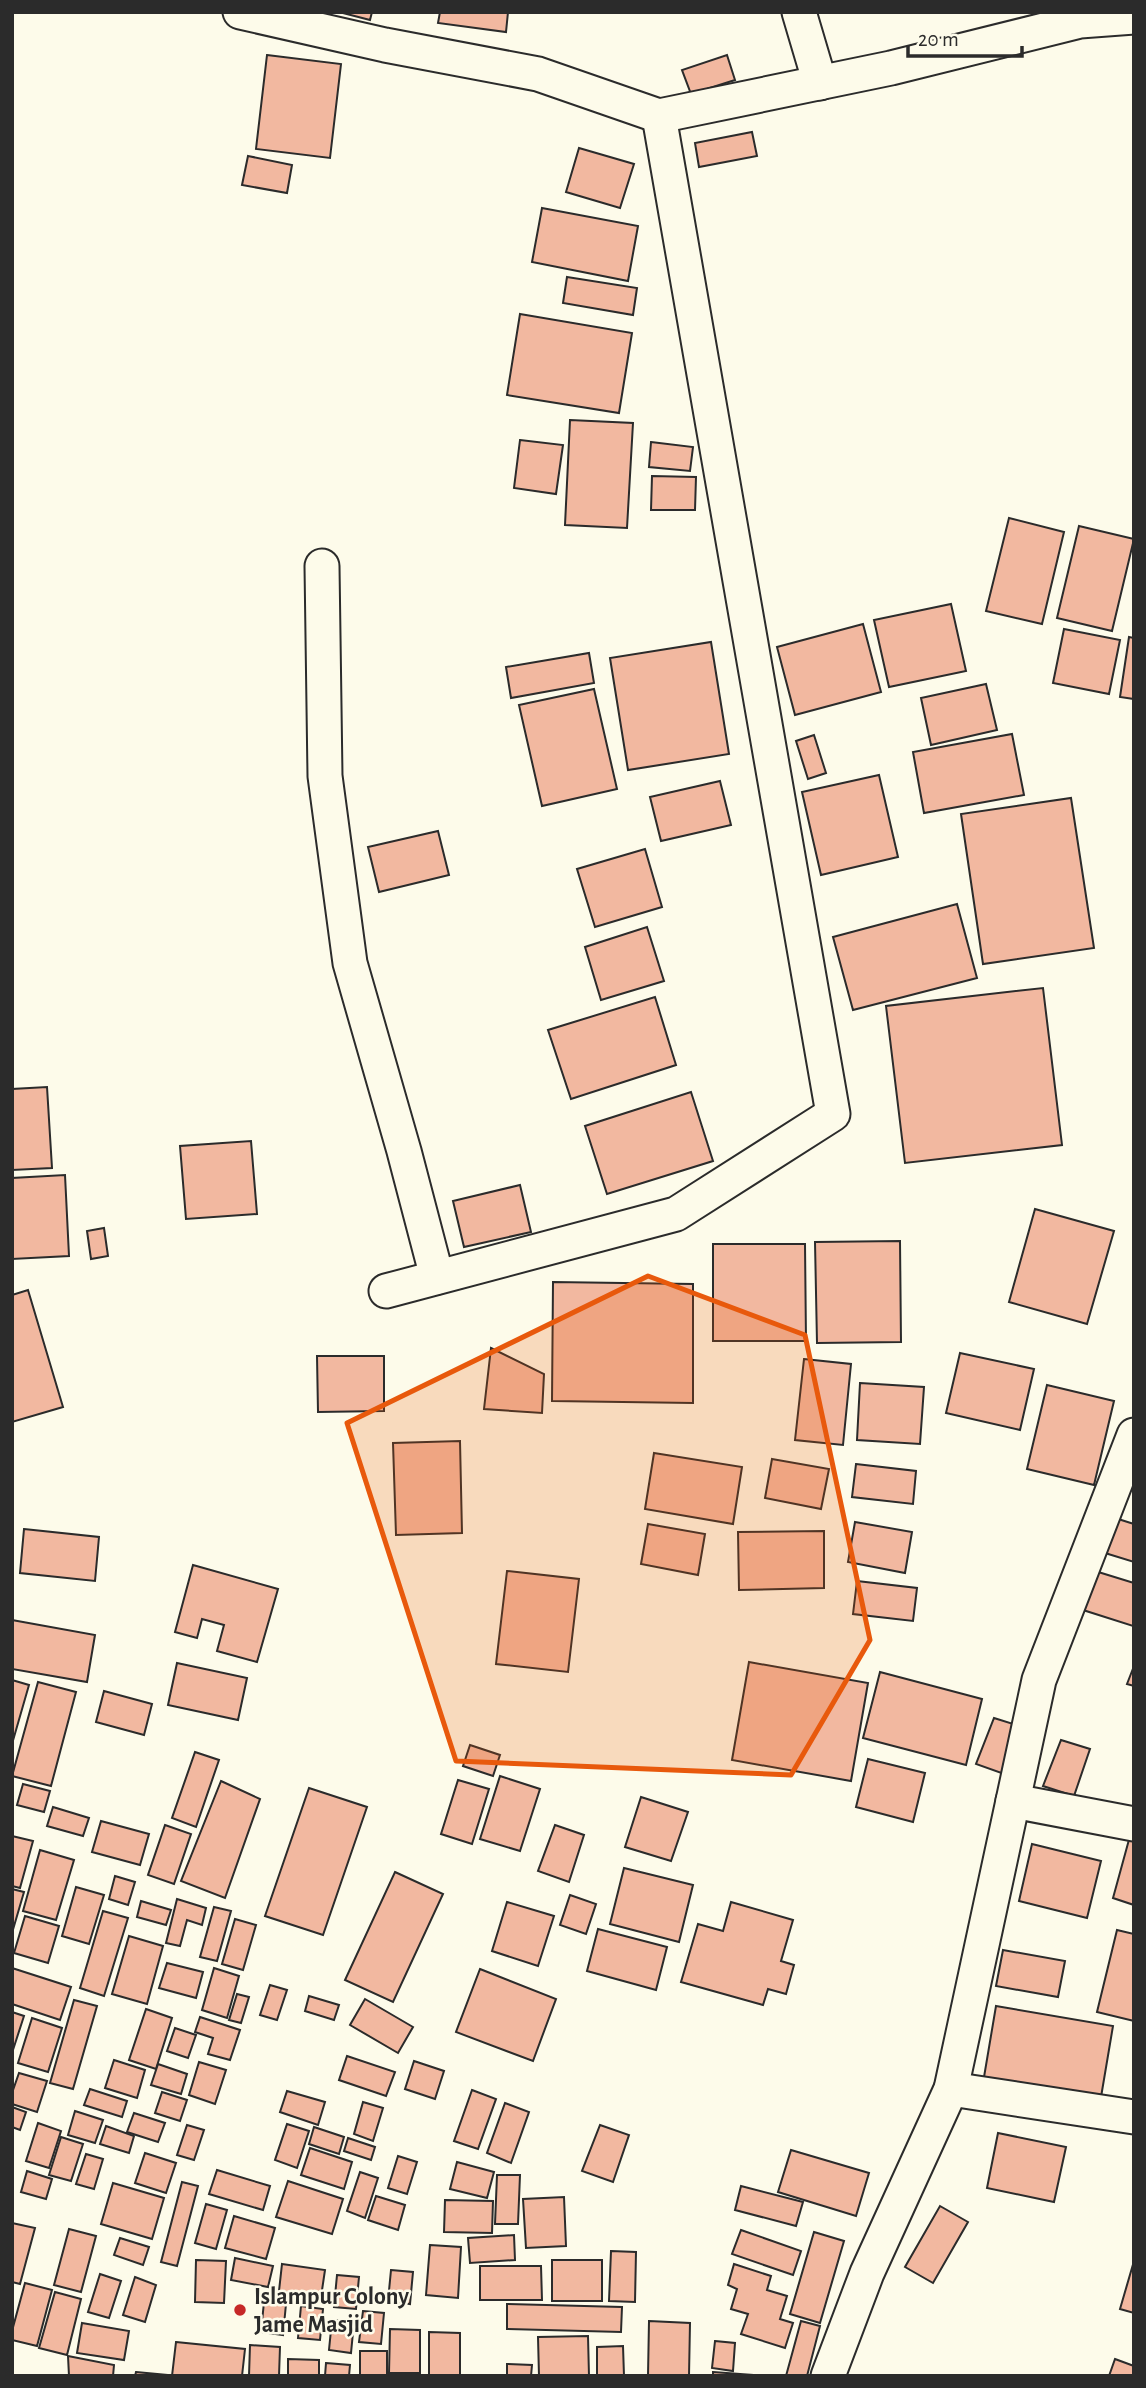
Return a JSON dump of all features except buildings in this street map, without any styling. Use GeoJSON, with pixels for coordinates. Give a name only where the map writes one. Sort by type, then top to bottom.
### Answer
{"type":"FeatureCollection","features":[{"type":"Feature","properties":{"kind":"street"},"geometry":{"type":"LineString","coordinates":[[240,12],[385,45],[538,74],[659,116],[891,68],[1081,17],[1134,17]]}},
{"type":"Feature","properties":{"kind":"street"},"geometry":{"type":"LineString","coordinates":[[799,12],[820,83]]}},
{"type":"Feature","properties":{"kind":"street"},"geometry":{"type":"LineString","coordinates":[[386,1290],[676,1214],[833,1114],[659,116]]}},
{"type":"Feature","properties":{"kind":"street"},"geometry":{"type":"LineString","coordinates":[[322,566],[325,776],[350,963],[437,1276]]}},
{"type":"Feature","properties":{"kind":"street"},"geometry":{"type":"LineString","coordinates":[[828,2376],[867,2273],[951,2089],[1039,1680],[1134,1434]]}},
{"type":"Feature","properties":{"kind":"street"},"geometry":{"type":"LineString","coordinates":[[1013,1801],[1134,1824]]}},
{"type":"Feature","properties":{"kind":"street"},"geometry":{"type":"LineString","coordinates":[[951,2089],[1134,2116]]}},
{"type":"Feature","properties":{"kind":"highlighted area"},"geometry":{"type":"Polygon","coordinates":[[[648,1276],[805,1335],[870,1640],[791,1775],[456,1761],[347,1423],[648,1276]]]}},
{"type":"Feature","properties":{"kind":"place","name":"Islampur Colony Jame Masjid"},"geometry":{"type":"Point","coordinates":[240,2310]}}]}
